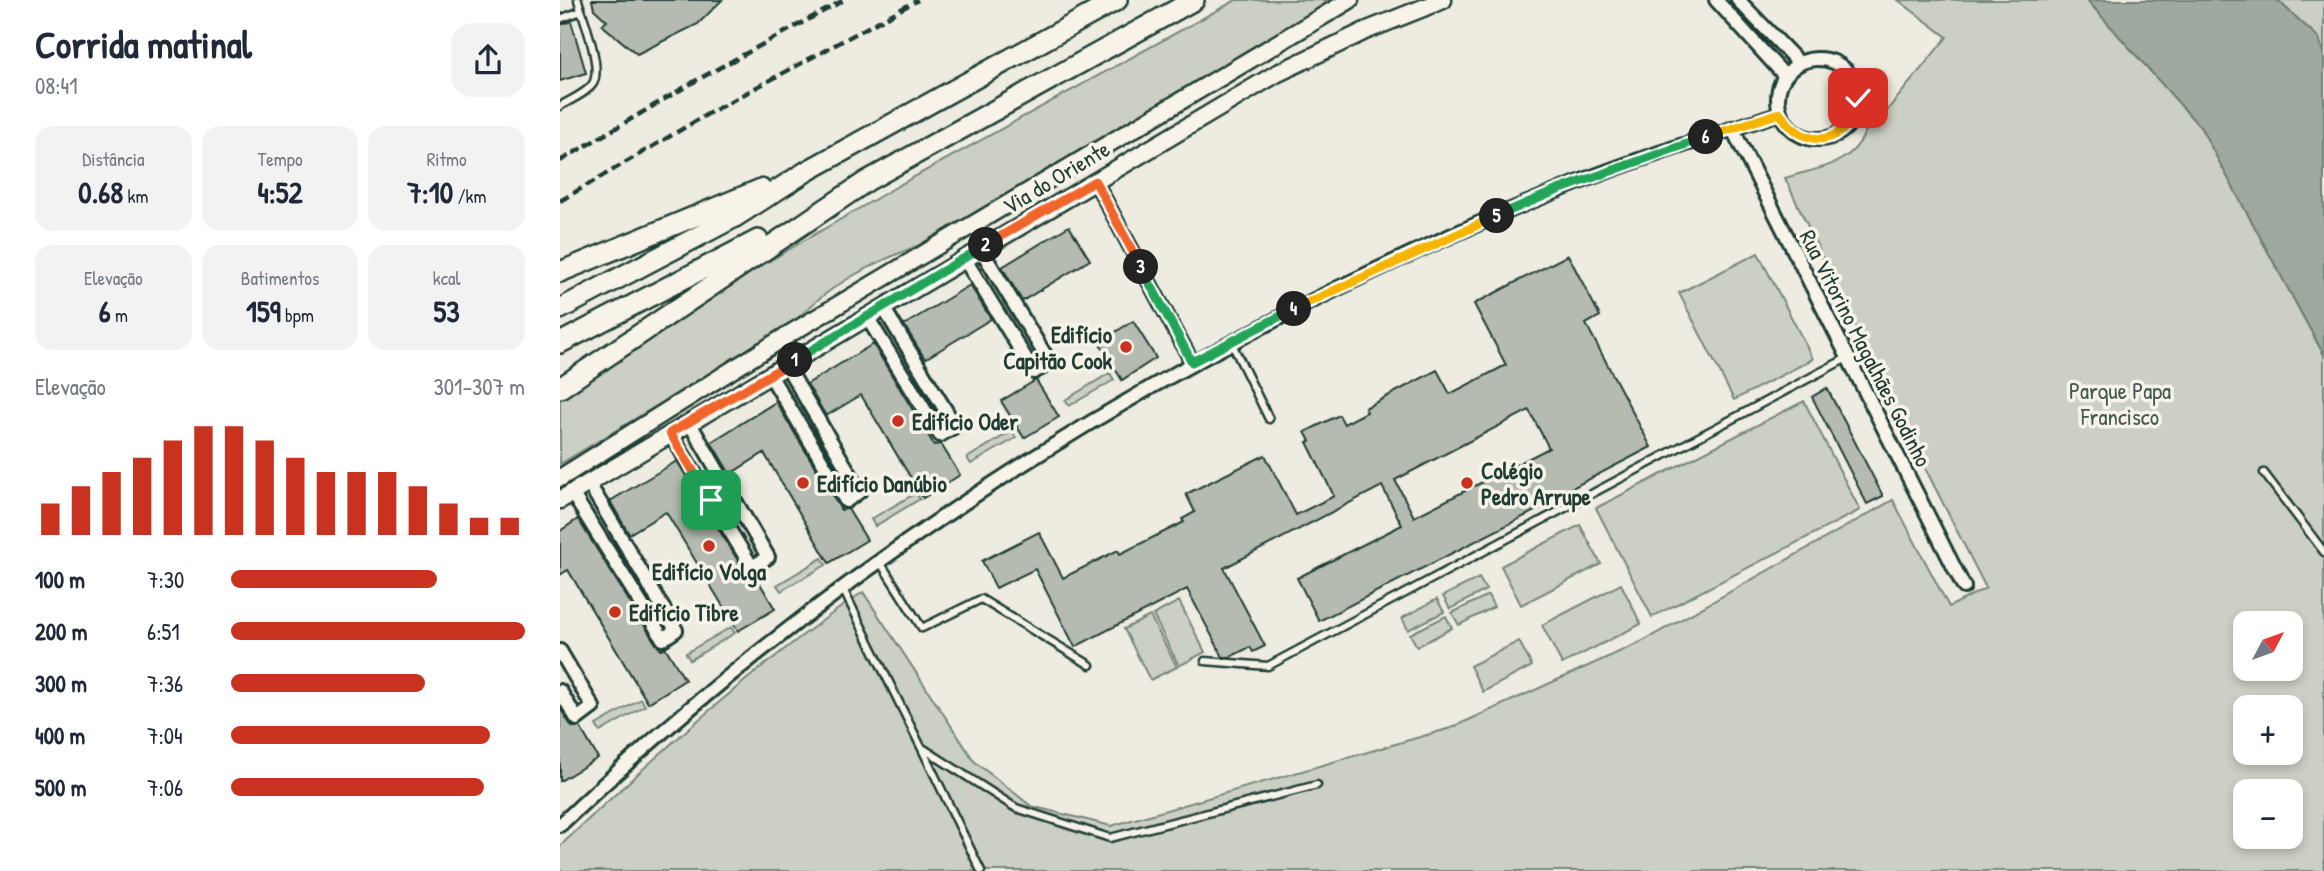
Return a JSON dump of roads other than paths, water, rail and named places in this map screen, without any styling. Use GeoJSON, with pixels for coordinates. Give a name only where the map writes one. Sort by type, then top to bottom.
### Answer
{"type":"FeatureCollection","features":[{"type":"Feature","properties":{"kind":"highway"},"geometry":{"type":"LineString","coordinates":[[560,309],[734,217],[807,171],[1117,0]]}},
{"type":"Feature","properties":{"kind":"highway"},"geometry":{"type":"LineString","coordinates":[[560,388],[867,181],[1194,0]]}},
{"type":"Feature","properties":{"kind":"highway"},"geometry":{"type":"LineString","coordinates":[[560,272],[807,171]]}},
{"type":"Feature","properties":{"kind":"highway"},"geometry":{"type":"LineString","coordinates":[[560,343],[753,242],[808,220]]}},
{"type":"Feature","properties":{"kind":"street","name":"Via do Oriente"},"geometry":{"type":"LineString","coordinates":[[560,478],[803,326],[1350,0]]}},
{"type":"Feature","properties":{"kind":"street","name":"Via do Oriente"},"geometry":{"type":"LineString","coordinates":[[566,496],[1276,75],[1365,31],[1443,0]]}},
{"type":"Feature","properties":{"kind":"street"},"geometry":{"type":"LineString","coordinates":[[1716,0],[1785,76]]}},
{"type":"Feature","properties":{"kind":"street"},"geometry":{"type":"LineString","coordinates":[[1738,0],[1799,63]]}},
{"type":"Feature","properties":{"kind":"street"},"geometry":{"type":"LineString","coordinates":[[1814,59],[1830,61],[1844,69],[1854,82],[1858,98],[1855,114],[1845,128],[1832,136],[1816,139],[1795,131],[1780,113],[1778,94],[1785,76],[1799,63],[1814,59]]}},
{"type":"Feature","properties":{"kind":"street"},"geometry":{"type":"LineString","coordinates":[[560,825],[700,702],[843,589],[1024,462],[1192,362],[1372,271],[1558,190],[1780,113]]}},
{"type":"Feature","properties":{"kind":"street","name":"Rua Vitorino Magalhães Godinho"},"geometry":{"type":"LineString","coordinates":[[1732,128],[1964,587]]}},
{"type":"Feature","properties":{"kind":"street"},"geometry":{"type":"LineString","coordinates":[[1095,181],[1119,139]]}},
{"type":"Feature","properties":{"kind":"street"},"geometry":{"type":"LineString","coordinates":[[1040,185],[1095,181]]}},
{"type":"Feature","properties":{"kind":"street"},"geometry":{"type":"LineString","coordinates":[[1095,181],[1192,362]]}},
{"type":"Feature","properties":{"kind":"street"},"geometry":{"type":"LineString","coordinates":[[964,258],[1034,372],[1050,363],[981,248]]}},
{"type":"Feature","properties":{"kind":"street"},"geometry":{"type":"LineString","coordinates":[[867,317],[940,435],[955,426],[883,307]]}},
{"type":"Feature","properties":{"kind":"street"},"geometry":{"type":"LineString","coordinates":[[770,375],[846,501],[860,491],[786,365]]}},
{"type":"Feature","properties":{"kind":"street"},"geometry":{"type":"LineString","coordinates":[[670,433],[752,567],[768,557],[689,422]]}},
{"type":"Feature","properties":{"kind":"street"},"geometry":{"type":"LineString","coordinates":[[566,496],[663,639],[676,630],[589,482]]}},
{"type":"Feature","properties":{"kind":"street"},"geometry":{"type":"LineString","coordinates":[[560,651],[593,707],[577,719],[560,691]]}},
{"type":"Feature","properties":{"kind":"lane"},"geometry":{"type":"LineString","coordinates":[[560,106],[590,88],[596,80],[596,65],[578,0]]}},
{"type":"Feature","properties":{"kind":"lane"},"geometry":{"type":"LineString","coordinates":[[560,19],[581,10]]}},
{"type":"Feature","properties":{"kind":"lane"},"geometry":{"type":"LineString","coordinates":[[1231,342],[1269,419]]}},
{"type":"Feature","properties":{"kind":"lane"},"geometry":{"type":"LineString","coordinates":[[1205,661],[1268,666],[1847,358]]}},
{"type":"Feature","properties":{"kind":"lane"},"geometry":{"type":"LineString","coordinates":[[2264,473],[2324,552]]}},
{"type":"Feature","properties":{"kind":"lane"},"geometry":{"type":"LineString","coordinates":[[880,562],[922,628],[981,599],[1090,665]]}},
{"type":"Feature","properties":{"kind":"lane"},"geometry":{"type":"LineString","coordinates":[[843,589],[981,871]]}},
{"type":"Feature","properties":{"kind":"lane"},"geometry":{"type":"LineString","coordinates":[[921,747],[1016,808],[1110,838],[1317,785]]}},
{"type":"Feature","properties":{"kind":"railway"},"geometry":{"type":"LineString","coordinates":[[560,161],[697,80],[844,0]]}},
{"type":"Feature","properties":{"kind":"railway"},"geometry":{"type":"LineString","coordinates":[[560,201],[711,112],[918,0]]}},
{"type":"Feature","properties":{"kind":"place","name":"Edifício Capitão Cook"},"geometry":{"type":"Point","coordinates":[1126,347]}},
{"type":"Feature","properties":{"kind":"place","name":"Edifício Oder"},"geometry":{"type":"Point","coordinates":[898,421]}},
{"type":"Feature","properties":{"kind":"place","name":"Edifício Danúbio"},"geometry":{"type":"Point","coordinates":[803,483]}},
{"type":"Feature","properties":{"kind":"place","name":"Colégio Pedro Arrupe"},"geometry":{"type":"Point","coordinates":[1467,483]}},
{"type":"Feature","properties":{"kind":"place","name":"Edifício Volga"},"geometry":{"type":"Point","coordinates":[709,546]}},
{"type":"Feature","properties":{"kind":"place","name":"Edifício Tibre"},"geometry":{"type":"Point","coordinates":[615,612]}},
{"type":"Feature","properties":{"kind":"park label","name":"Parque Papa Francisco"},"geometry":{"type":"Point","coordinates":[2120,403]}}]}
